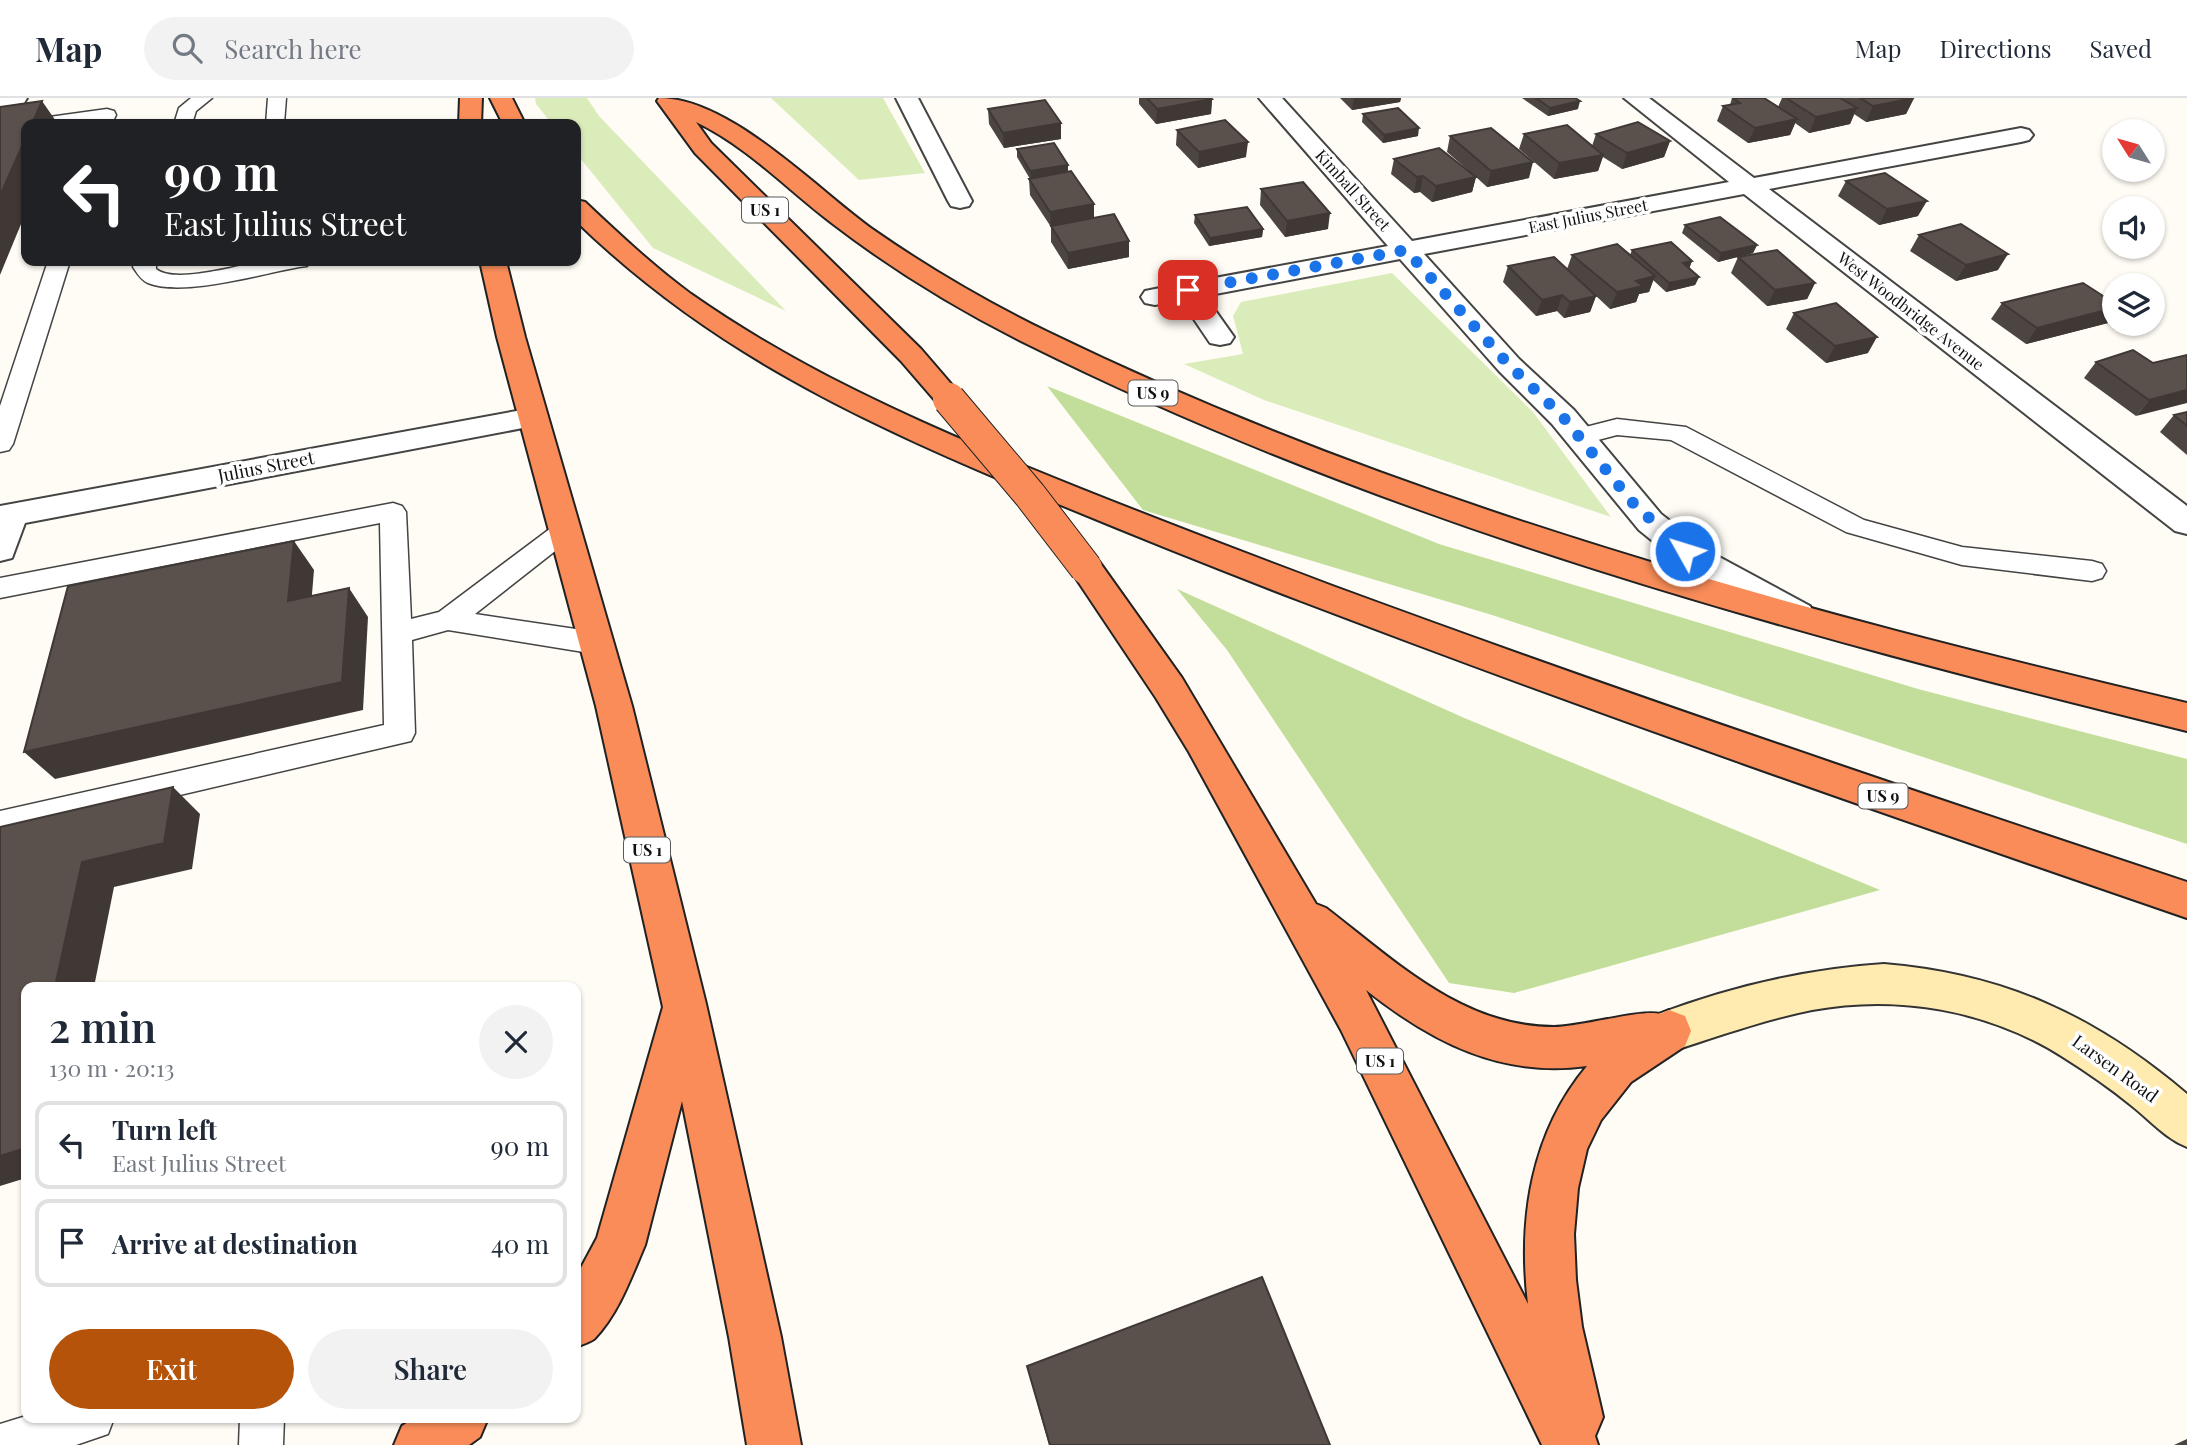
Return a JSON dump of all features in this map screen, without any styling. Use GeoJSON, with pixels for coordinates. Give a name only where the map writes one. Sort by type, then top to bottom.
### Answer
{"type":"FeatureCollection","features":[{"type":"Feature","properties":{"kind":"highway"},"geometry":{"type":"LineString","coordinates":[[470,119],[471,98]]}},
{"type":"Feature","properties":{"kind":"highway"},"geometry":{"type":"LineString","coordinates":[[501,98],[512,119]]}},
{"type":"Feature","properties":{"kind":"highway","name":"US 1"},"geometry":{"type":"LineString","coordinates":[[667,99],[703,148],[911,355],[1030,495],[1086,568],[1195,731],[1300,913],[1363,1028],[1571,1445]]}},
{"type":"Feature","properties":{"kind":"highway","name":"US 9"},"geometry":{"type":"LineString","coordinates":[[667,99],[733,132],[841,219],[919,272],[1031,335],[1126,381],[1241,431],[1477,517],[1586,553],[1803,617],[2187,716]]}},
{"type":"Feature","properties":{"kind":"highway","name":"US 9"},"geometry":{"type":"LineString","coordinates":[[581,212],[602,234],[662,285],[744,342],[834,393],[950,447],[1182,542],[1429,635],[1670,722],[2187,900]]}},
{"type":"Feature","properties":{"kind":"highway","name":"US 1"},"geometry":{"type":"LineString","coordinates":[[494,266],[564,531],[614,706],[684,1004],[755,1338],[774,1445]]}},
{"type":"Feature","properties":{"kind":"highway"},"geometry":{"type":"LineString","coordinates":[[2130,703],[2187,699]]}},
{"type":"Feature","properties":{"kind":"highway"},"geometry":{"type":"LineString","coordinates":[[1300,913],[1419,1002],[1453,1024],[1480,1037],[1521,1046],[1554,1048],[1669,1031]]}},
{"type":"Feature","properties":{"kind":"highway"},"geometry":{"type":"LineString","coordinates":[[581,1314],[601,1284],[620,1245],[684,1004]]}},
{"type":"Feature","properties":{"kind":"highway"},"geometry":{"type":"LineString","coordinates":[[1584,1445],[1559,1349],[1551,1285],[1552,1184],[1576,1117],[1595,1092],[1616,1067],[1669,1031]]}},
{"type":"Feature","properties":{"kind":"highway"},"geometry":{"type":"LineString","coordinates":[[421,1445],[454,1423]]}},
{"type":"Feature","properties":{"kind":"street"},"geometry":{"type":"LineString","coordinates":[[0,100],[16,98]]}},
{"type":"Feature","properties":{"kind":"street"},"geometry":{"type":"LineString","coordinates":[[907,98],[960,201]]}},
{"type":"Feature","properties":{"kind":"street","name":"Kimball Street"},"geometry":{"type":"LineString","coordinates":[[1270,98],[1509,365],[1547,400],[1632,502],[1673,541],[1698,560],[1758,595],[1803,617]]}},
{"type":"Feature","properties":{"kind":"street","name":"West Woodbridge Avenue"},"geometry":{"type":"LineString","coordinates":[[1635,98],[2187,523]]}},
{"type":"Feature","properties":{"kind":"street","name":"East Julius Street"},"geometry":{"type":"LineString","coordinates":[[1155,297],[2021,135]]}},
{"type":"Feature","properties":{"kind":"street"},"geometry":{"type":"LineString","coordinates":[[1188,290],[1220,337]]}},
{"type":"Feature","properties":{"kind":"street","name":"Julius Street"},"geometry":{"type":"LineString","coordinates":[[6,516],[533,417]]}},
{"type":"Feature","properties":{"kind":"street"},"geometry":{"type":"LineString","coordinates":[[0,550],[6,516]]}},
{"type":"Feature","properties":{"kind":"street","name":"Larsen Road"},"geometry":{"type":"LineString","coordinates":[[1669,1031],[1833,987],[1935,987],[1966,993],[2039,1019],[2080,1041],[2122,1069],[2187,1124]]}},
{"type":"Feature","properties":{"kind":"lane"},"geometry":{"type":"LineString","coordinates":[[185,119],[188,108],[203,98]]}},
{"type":"Feature","properties":{"kind":"lane"},"geometry":{"type":"LineString","coordinates":[[275,119],[277,98]]}},
{"type":"Feature","properties":{"kind":"lane"},"geometry":{"type":"LineString","coordinates":[[70,119],[108,112]]}},
{"type":"Feature","properties":{"kind":"lane"},"geometry":{"type":"LineString","coordinates":[[0,444],[58,266]]}},
{"type":"Feature","properties":{"kind":"lane"},"geometry":{"type":"LineString","coordinates":[[144,266],[155,278],[178,280],[267,266]]}},
{"type":"Feature","properties":{"kind":"lane"},"geometry":{"type":"LineString","coordinates":[[1579,437],[1618,427],[1677,433],[1855,526],[1962,556],[2092,571]]}},
{"type":"Feature","properties":{"kind":"lane"},"geometry":{"type":"LineString","coordinates":[[0,588],[393,512],[400,733],[0,824]]}},
{"type":"Feature","properties":{"kind":"lane"},"geometry":{"type":"LineString","coordinates":[[397,633],[448,620],[564,531]]}},
{"type":"Feature","properties":{"kind":"lane"},"geometry":{"type":"LineString","coordinates":[[448,620],[493,629],[552,633],[596,643]]}},
{"type":"Feature","properties":{"kind":"lane"},"geometry":{"type":"LineString","coordinates":[[25,1442],[78,1423]]}},
{"type":"Feature","properties":{"kind":"lane"},"geometry":{"type":"LineString","coordinates":[[261,1423],[261,1445]]}},
{"type":"Feature","properties":{"kind":"green space"},"geometry":{"type":"Polygon","coordinates":[[[535,98],[587,98],[599,116],[786,311],[653,248],[581,159],[581,119],[548,119],[536,104],[535,98]]]}},
{"type":"Feature","properties":{"kind":"green space"},"geometry":{"type":"Polygon","coordinates":[[[771,98],[883,98],[925,173],[859,180],[771,98]]]}},
{"type":"Feature","properties":{"kind":"green space"},"geometry":{"type":"Polygon","coordinates":[[[1392,273],[1533,412],[1611,517],[1264,400],[1184,364],[1243,354],[1233,316],[1241,302],[1392,273]]]}},
{"type":"Feature","properties":{"kind":"green space"},"geometry":{"type":"Polygon","coordinates":[[[1047,386],[1439,544],[1918,689],[2187,759],[2187,844],[1492,615],[1143,510],[1047,386]]]}},
{"type":"Feature","properties":{"kind":"green space"},"geometry":{"type":"Polygon","coordinates":[[[1177,589],[1462,717],[1880,890],[1514,993],[1449,983],[1227,650],[1177,589]]]}},
{"type":"Feature","properties":{"kind":"building"},"geometry":{"type":"Polygon","coordinates":[[[1147,98],[1211,98],[1212,99],[1157,109],[1147,98]]]}},
{"type":"Feature","properties":{"kind":"building"},"geometry":{"type":"Polygon","coordinates":[[[1536,98],[1575,98],[1580,101],[1550,108],[1536,98]]]}},
{"type":"Feature","properties":{"kind":"building"},"geometry":{"type":"Polygon","coordinates":[[[1733,98],[1764,98],[1797,119],[1755,128],[1723,106],[1740,103],[1733,98]]]}},
{"type":"Feature","properties":{"kind":"building"},"geometry":{"type":"Polygon","coordinates":[[[1786,98],[1840,98],[1857,108],[1816,117],[1786,98]]]}},
{"type":"Feature","properties":{"kind":"building"},"geometry":{"type":"Polygon","coordinates":[[[1860,98],[1914,98],[1873,106],[1860,98]]]}},
{"type":"Feature","properties":{"kind":"building"},"geometry":{"type":"Polygon","coordinates":[[[1045,100],[1061,123],[1003,133],[988,109],[1045,100]]]}},
{"type":"Feature","properties":{"kind":"building"},"geometry":{"type":"Polygon","coordinates":[[[42,101],[34,119],[21,119],[21,148],[0,196],[0,107],[42,101]]]}},
{"type":"Feature","properties":{"kind":"building"},"geometry":{"type":"Polygon","coordinates":[[[1398,108],[1419,128],[1384,135],[1363,114],[1398,108]]]}},
{"type":"Feature","properties":{"kind":"building"},"geometry":{"type":"Polygon","coordinates":[[[1225,120],[1248,142],[1199,152],[1177,130],[1225,120]]]}},
{"type":"Feature","properties":{"kind":"building"},"geometry":{"type":"Polygon","coordinates":[[[1638,122],[1670,141],[1627,153],[1596,134],[1638,122]]]}},
{"type":"Feature","properties":{"kind":"building"},"geometry":{"type":"Polygon","coordinates":[[[1567,125],[1603,155],[1559,163],[1524,134],[1567,125]]]}},
{"type":"Feature","properties":{"kind":"building"},"geometry":{"type":"Polygon","coordinates":[[[1491,128],[1533,162],[1491,171],[1450,136],[1491,128]]]}},
{"type":"Feature","properties":{"kind":"building"},"geometry":{"type":"Polygon","coordinates":[[[1054,143],[1068,165],[1030,171],[1017,149],[1054,143]]]}},
{"type":"Feature","properties":{"kind":"building"},"geometry":{"type":"Polygon","coordinates":[[[1439,148],[1476,177],[1436,186],[1423,176],[1417,177],[1394,159],[1439,148]]]}},
{"type":"Feature","properties":{"kind":"building"},"geometry":{"type":"Polygon","coordinates":[[[1071,171],[1094,204],[1050,212],[1029,179],[1071,171]]]}},
{"type":"Feature","properties":{"kind":"building"},"geometry":{"type":"Polygon","coordinates":[[[1885,173],[1927,201],[1887,209],[1846,181],[1885,173]]]}},
{"type":"Feature","properties":{"kind":"building"},"geometry":{"type":"Polygon","coordinates":[[[1303,182],[1330,213],[1287,221],[1261,189],[1303,182]]]}},
{"type":"Feature","properties":{"kind":"building"},"geometry":{"type":"Polygon","coordinates":[[[1247,207],[1263,229],[1210,238],[1195,215],[1247,207]]]}},
{"type":"Feature","properties":{"kind":"building"},"geometry":{"type":"Polygon","coordinates":[[[1114,214],[1129,241],[1068,253],[1051,226],[1114,214]]]}},
{"type":"Feature","properties":{"kind":"building"},"geometry":{"type":"Polygon","coordinates":[[[1720,217],[1757,245],[1721,253],[1685,225],[1720,217]]]}},
{"type":"Feature","properties":{"kind":"building"},"geometry":{"type":"Polygon","coordinates":[[[1961,224],[2008,254],[1966,265],[1919,235],[1961,224]]]}},
{"type":"Feature","properties":{"kind":"building"},"geometry":{"type":"Polygon","coordinates":[[[1671,242],[1692,261],[1683,263],[1699,277],[1669,283],[1632,250],[1671,242]]]}},
{"type":"Feature","properties":{"kind":"building"},"geometry":{"type":"Polygon","coordinates":[[[1617,244],[1655,276],[1636,281],[1643,286],[1617,292],[1572,255],[1617,244]]]}},
{"type":"Feature","properties":{"kind":"building"},"geometry":{"type":"Polygon","coordinates":[[[1777,250],[1815,283],[1775,290],[1738,257],[1777,250]]]}},
{"type":"Feature","properties":{"kind":"building"},"geometry":{"type":"Polygon","coordinates":[[[1554,257],[1596,296],[1570,302],[1562,295],[1542,300],[1508,266],[1554,257]]]}},
{"type":"Feature","properties":{"kind":"building"},"geometry":{"type":"Polygon","coordinates":[[[2083,283],[2102,295],[2102,311],[2037,328],[2002,303],[2083,283]]]}},
{"type":"Feature","properties":{"kind":"building"},"geometry":{"type":"Polygon","coordinates":[[[1836,303],[1877,337],[1835,346],[1794,313],[1836,303]]]}},
{"type":"Feature","properties":{"kind":"building"},"geometry":{"type":"Polygon","coordinates":[[[2133,350],[2153,363],[2187,355],[2187,390],[2149,400],[2096,362],[2133,350]]]}},
{"type":"Feature","properties":{"kind":"building"},"geometry":{"type":"Polygon","coordinates":[[[2187,412],[2187,426],[2174,415],[2187,412]]]}},
{"type":"Feature","properties":{"kind":"building"},"geometry":{"type":"Polygon","coordinates":[[[294,541],[288,601],[349,588],[342,682],[24,752],[68,586],[294,541]]]}},
{"type":"Feature","properties":{"kind":"building"},"geometry":{"type":"Polygon","coordinates":[[[173,787],[164,843],[82,862],[56,982],[21,982],[21,1150],[0,1156],[0,827],[173,787]]]}},
{"type":"Feature","properties":{"kind":"building"},"geometry":{"type":"Polygon","coordinates":[[[1262,1277],[1330,1445],[1050,1445],[1027,1366],[1262,1277]]]}},
{"type":"Feature","properties":{"kind":"route"},"geometry":{"type":"LineString","coordinates":[[1188,290],[1406,250],[1509,365],[1563,417],[1650,522],[1685,551]]}}]}
